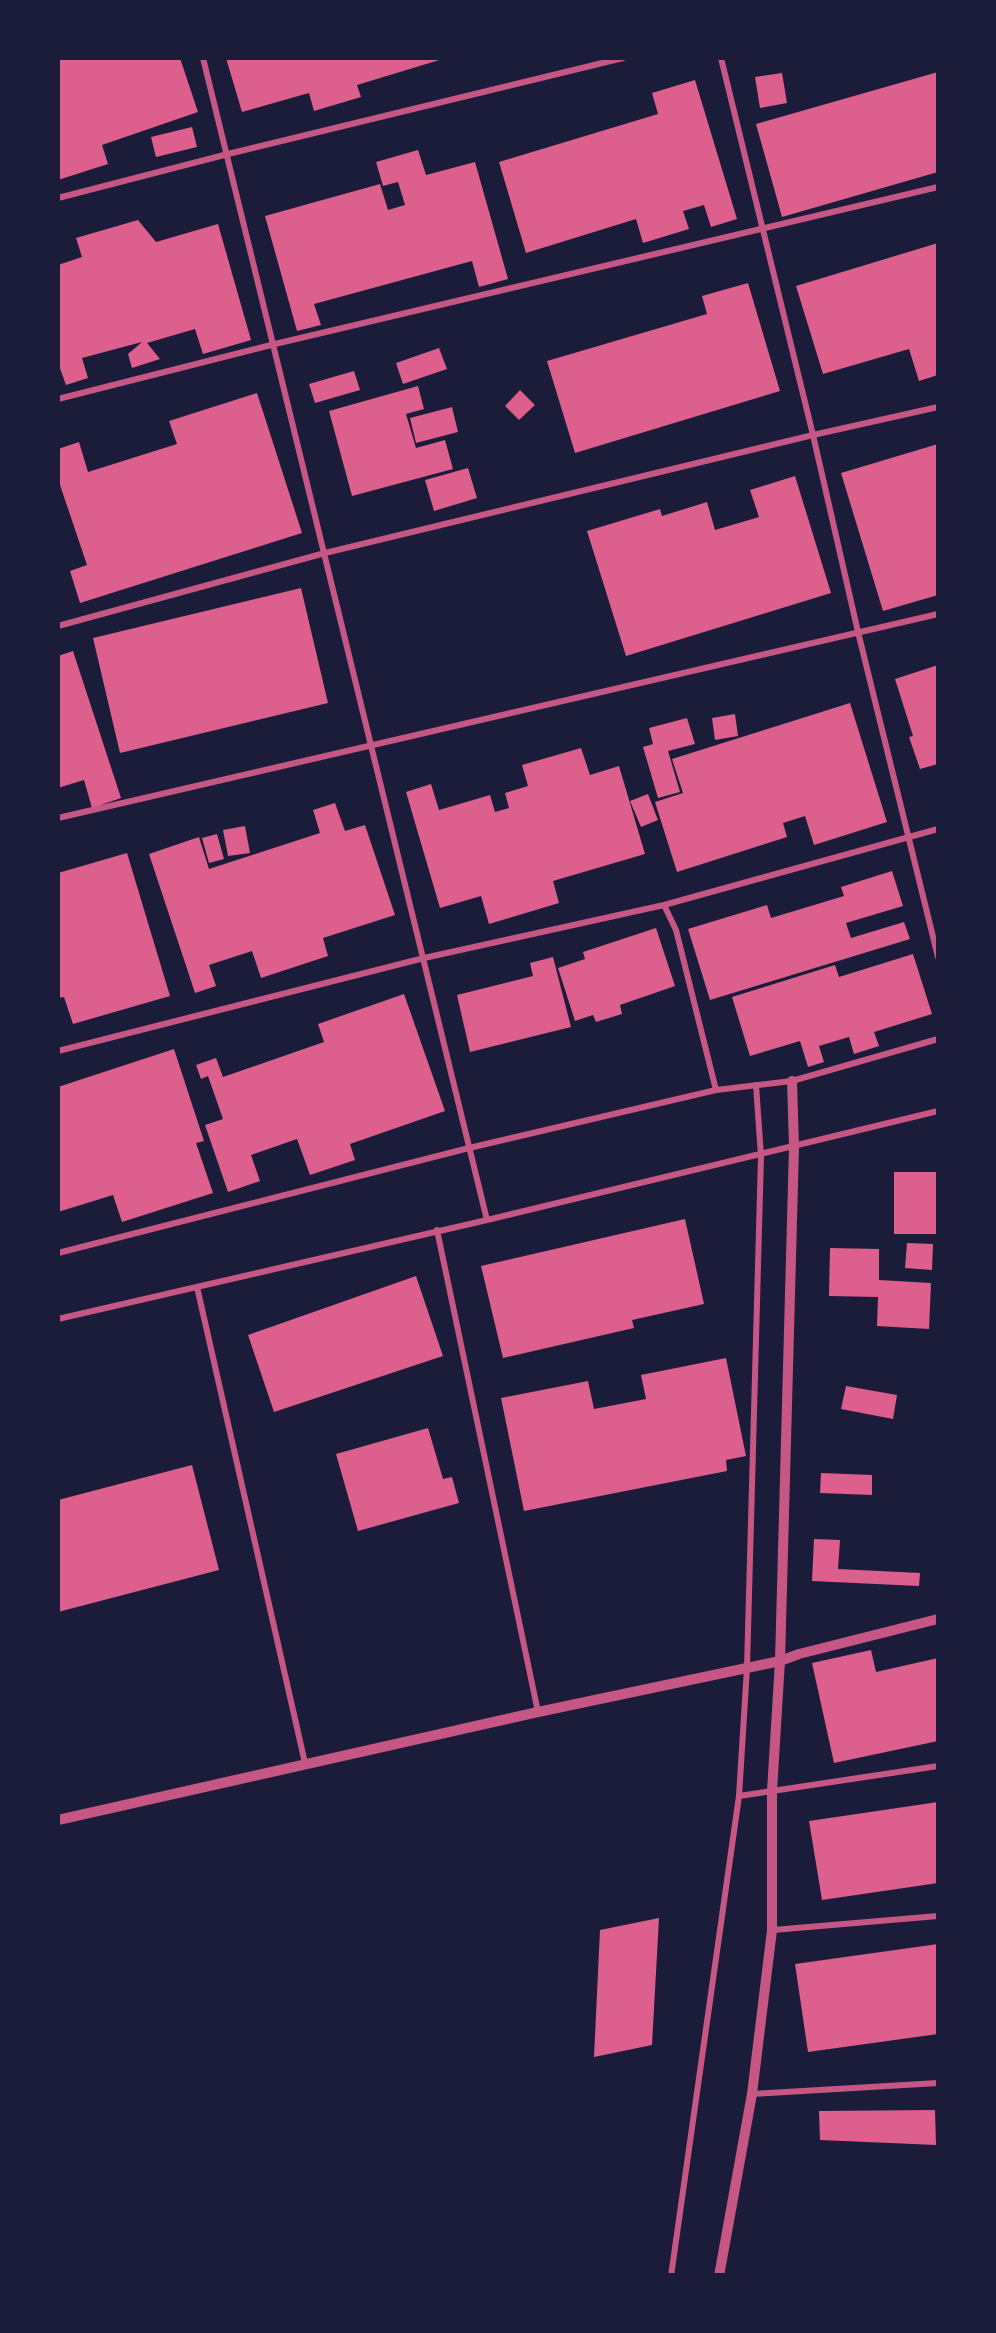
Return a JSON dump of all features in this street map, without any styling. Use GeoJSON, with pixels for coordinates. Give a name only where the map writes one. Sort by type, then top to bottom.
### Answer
{"type":"FeatureCollection","features":[{"type":"Feature","properties":{"kind":"street"},"geometry":{"type":"LineString","coordinates":[[719,2276],[752,2094],[772,1930],[772,1791],[780,1661],[794,1147],[792,1081]]}},
{"type":"Feature","properties":{"kind":"street"},"geometry":{"type":"LineString","coordinates":[[58,1820],[780,1661],[938,1619]]}},
{"type":"Feature","properties":{"kind":"lane"},"geometry":{"type":"LineString","coordinates":[[203,58],[487,1220]]}},
{"type":"Feature","properties":{"kind":"lane"},"geometry":{"type":"LineString","coordinates":[[58,198],[623,58]]}},
{"type":"Feature","properties":{"kind":"lane"},"geometry":{"type":"LineString","coordinates":[[721,58],[938,957]]}},
{"type":"Feature","properties":{"kind":"lane"},"geometry":{"type":"LineString","coordinates":[[58,399],[938,187]]}},
{"type":"Feature","properties":{"kind":"lane"},"geometry":{"type":"LineString","coordinates":[[58,626],[325,553],[938,407]]}},
{"type":"Feature","properties":{"kind":"lane"},"geometry":{"type":"LineString","coordinates":[[58,818],[938,614]]}},
{"type":"Feature","properties":{"kind":"lane"},"geometry":{"type":"LineString","coordinates":[[58,1051],[424,958],[664,905],[938,830]]}},
{"type":"Feature","properties":{"kind":"lane"},"geometry":{"type":"LineString","coordinates":[[664,905],[676,930],[716,1090]]}},
{"type":"Feature","properties":{"kind":"lane"},"geometry":{"type":"LineString","coordinates":[[58,1253],[469,1148],[716,1090],[792,1081],[938,1039]]}},
{"type":"Feature","properties":{"kind":"lane"},"geometry":{"type":"LineString","coordinates":[[671,2276],[739,1796],[747,1668],[761,1156],[756,1085]]}},
{"type":"Feature","properties":{"kind":"lane"},"geometry":{"type":"LineString","coordinates":[[58,1320],[938,1112]]}},
{"type":"Feature","properties":{"kind":"lane"},"geometry":{"type":"LineString","coordinates":[[437,1230],[538,1712]]}},
{"type":"Feature","properties":{"kind":"lane"},"geometry":{"type":"LineString","coordinates":[[197,1286],[305,1764]]}},
{"type":"Feature","properties":{"kind":"lane"},"geometry":{"type":"LineString","coordinates":[[739,1796],[938,1766]]}},
{"type":"Feature","properties":{"kind":"lane"},"geometry":{"type":"LineString","coordinates":[[772,1930],[938,1916]]}},
{"type":"Feature","properties":{"kind":"lane"},"geometry":{"type":"LineString","coordinates":[[752,2094],[938,2083]]}},
{"type":"Feature","properties":{"kind":"building"},"geometry":{"type":"Polygon","coordinates":[[[58,58],[180,58],[198,112],[102,145],[108,164],[58,180],[58,58]]]}},
{"type":"Feature","properties":{"kind":"building"},"geometry":{"type":"Polygon","coordinates":[[[226,58],[446,58],[357,85],[361,97],[314,111],[309,93],[242,112],[226,58]]]}},
{"type":"Feature","properties":{"kind":"building"},"geometry":{"type":"Polygon","coordinates":[[[938,72],[938,172],[782,217],[756,124],[938,72]]]}},
{"type":"Feature","properties":{"kind":"building"},"geometry":{"type":"Polygon","coordinates":[[[782,73],[787,103],[760,108],[755,77],[782,73]]]}},
{"type":"Feature","properties":{"kind":"building"},"geometry":{"type":"Polygon","coordinates":[[[695,80],[737,219],[711,227],[704,205],[683,211],[689,229],[643,243],[636,219],[526,253],[499,162],[658,114],[652,93],[695,80]]]}},
{"type":"Feature","properties":{"kind":"building"},"geometry":{"type":"Polygon","coordinates":[[[192,127],[197,147],[156,157],[151,137],[192,127]]]}},
{"type":"Feature","properties":{"kind":"building"},"geometry":{"type":"Polygon","coordinates":[[[418,150],[426,175],[475,162],[508,279],[479,287],[472,261],[314,304],[321,325],[297,331],[265,216],[380,184],[388,210],[405,205],[398,182],[383,186],[376,162],[418,150]]]}},
{"type":"Feature","properties":{"kind":"building"},"geometry":{"type":"Polygon","coordinates":[[[138,220],[156,242],[218,224],[251,340],[203,354],[195,329],[147,343],[160,359],[132,368],[128,354],[142,342],[82,358],[88,378],[66,385],[58,363],[58,265],[82,257],[76,238],[138,220]]]}},
{"type":"Feature","properties":{"kind":"building"},"geometry":{"type":"Polygon","coordinates":[[[938,243],[938,375],[919,381],[909,349],[823,374],[796,286],[938,243]]]}},
{"type":"Feature","properties":{"kind":"building"},"geometry":{"type":"Polygon","coordinates":[[[748,283],[780,391],[575,453],[547,361],[707,314],[702,296],[748,283]]]}},
{"type":"Feature","properties":{"kind":"building"},"geometry":{"type":"Polygon","coordinates":[[[439,348],[447,369],[403,384],[396,363],[439,348]]]}},
{"type":"Feature","properties":{"kind":"building"},"geometry":{"type":"Polygon","coordinates":[[[354,371],[360,390],[315,403],[309,384],[354,371]]]}},
{"type":"Feature","properties":{"kind":"building"},"geometry":{"type":"Polygon","coordinates":[[[418,386],[424,409],[406,414],[416,448],[445,440],[453,469],[352,496],[329,411],[418,386]]]}},
{"type":"Feature","properties":{"kind":"building"},"geometry":{"type":"Polygon","coordinates":[[[520,390],[535,405],[519,420],[505,406],[520,390]]]}},
{"type":"Feature","properties":{"kind":"building"},"geometry":{"type":"Polygon","coordinates":[[[257,393],[302,533],[80,603],[70,571],[87,565],[58,479],[58,449],[79,442],[88,472],[177,444],[169,421],[257,393]]]}},
{"type":"Feature","properties":{"kind":"building"},"geometry":{"type":"Polygon","coordinates":[[[452,407],[458,432],[416,443],[410,418],[452,407]]]}},
{"type":"Feature","properties":{"kind":"building"},"geometry":{"type":"Polygon","coordinates":[[[938,444],[938,595],[883,611],[841,473],[938,444]]]}},
{"type":"Feature","properties":{"kind":"building"},"geometry":{"type":"Polygon","coordinates":[[[468,468],[477,498],[434,511],[425,480],[468,468]]]}},
{"type":"Feature","properties":{"kind":"building"},"geometry":{"type":"Polygon","coordinates":[[[795,476],[831,593],[626,656],[587,531],[660,509],[662,516],[707,502],[715,530],[759,517],[750,490],[795,476]]]}},
{"type":"Feature","properties":{"kind":"building"},"geometry":{"type":"Polygon","coordinates":[[[301,588],[328,703],[120,753],[93,638],[301,588]]]}},
{"type":"Feature","properties":{"kind":"building"},"geometry":{"type":"Polygon","coordinates":[[[73,651],[121,798],[92,808],[84,780],[58,788],[58,656],[73,651]]]}},
{"type":"Feature","properties":{"kind":"building"},"geometry":{"type":"Polygon","coordinates":[[[938,665],[938,764],[920,769],[895,679],[938,665]]]}},
{"type":"Feature","properties":{"kind":"building"},"geometry":{"type":"Polygon","coordinates":[[[850,703],[887,822],[814,845],[805,816],[783,823],[787,837],[677,872],[655,802],[683,793],[672,759],[850,703]]]}},
{"type":"Feature","properties":{"kind":"building"},"geometry":{"type":"Polygon","coordinates":[[[735,714],[738,736],[715,740],[712,718],[735,714]]]}},
{"type":"Feature","properties":{"kind":"building"},"geometry":{"type":"Polygon","coordinates":[[[687,718],[695,744],[668,751],[680,792],[658,798],[643,747],[653,744],[649,728],[687,718]]]}},
{"type":"Feature","properties":{"kind":"building"},"geometry":{"type":"Polygon","coordinates":[[[581,748],[590,775],[619,766],[645,854],[553,881],[559,903],[489,924],[481,896],[440,908],[406,792],[431,784],[439,810],[490,795],[495,812],[509,808],[505,793],[528,786],[522,765],[581,748]]]}},
{"type":"Feature","properties":{"kind":"building"},"geometry":{"type":"Polygon","coordinates":[[[648,794],[658,820],[641,827],[630,801],[648,794]]]}},
{"type":"Feature","properties":{"kind":"building"},"geometry":{"type":"Polygon","coordinates":[[[335,803],[345,831],[365,825],[395,915],[323,938],[328,956],[261,978],[252,951],[209,965],[216,986],[195,993],[149,854],[199,837],[209,869],[320,833],[313,810],[335,803]]]}},
{"type":"Feature","properties":{"kind":"building"},"geometry":{"type":"Polygon","coordinates":[[[245,826],[250,853],[228,856],[223,830],[245,826]]]}},
{"type":"Feature","properties":{"kind":"building"},"geometry":{"type":"Polygon","coordinates":[[[217,834],[224,859],[209,863],[202,838],[217,834]]]}},
{"type":"Feature","properties":{"kind":"building"},"geometry":{"type":"Polygon","coordinates":[[[127,853],[170,996],[73,1024],[64,997],[58,998],[58,873],[127,853]]]}},
{"type":"Feature","properties":{"kind":"building"},"geometry":{"type":"Polygon","coordinates":[[[892,871],[903,906],[846,923],[851,938],[904,922],[910,939],[710,1000],[688,929],[767,905],[771,918],[844,896],[841,887],[892,871]]]}},
{"type":"Feature","properties":{"kind":"building"},"geometry":{"type":"Polygon","coordinates":[[[656,928],[675,986],[620,1005],[622,1014],[596,1022],[593,1015],[575,1021],[558,968],[585,959],[583,952],[656,928]]]}},
{"type":"Feature","properties":{"kind":"building"},"geometry":{"type":"Polygon","coordinates":[[[913,954],[932,1014],[874,1032],[879,1046],[854,1054],[849,1037],[819,1046],[824,1062],[808,1067],[800,1041],[750,1056],[732,997],[835,965],[839,977],[913,954]]]}},
{"type":"Feature","properties":{"kind":"building"},"geometry":{"type":"Polygon","coordinates":[[[553,957],[571,1027],[470,1052],[457,995],[533,976],[530,963],[553,957]]]}},
{"type":"Feature","properties":{"kind":"building"},"geometry":{"type":"Polygon","coordinates":[[[404,994],[445,1111],[350,1144],[355,1160],[310,1175],[297,1139],[251,1155],[260,1181],[228,1192],[205,1125],[223,1119],[208,1076],[201,1079],[196,1065],[216,1058],[223,1077],[324,1042],[318,1024],[404,994]]]}},
{"type":"Feature","properties":{"kind":"building"},"geometry":{"type":"Polygon","coordinates":[[[174,1049],[204,1141],[196,1143],[213,1193],[122,1222],[113,1195],[58,1212],[58,1087],[174,1049]]]}},
{"type":"Feature","properties":{"kind":"building"},"geometry":{"type":"Polygon","coordinates":[[[894,1172],[938,1172],[938,1234],[894,1234],[894,1172]]]}},
{"type":"Feature","properties":{"kind":"building"},"geometry":{"type":"Polygon","coordinates":[[[685,1219],[704,1304],[632,1320],[634,1328],[503,1358],[481,1266],[685,1219]]]}},
{"type":"Feature","properties":{"kind":"building"},"geometry":{"type":"Polygon","coordinates":[[[907,1243],[933,1244],[932,1270],[905,1268],[907,1243]]]}},
{"type":"Feature","properties":{"kind":"building"},"geometry":{"type":"Polygon","coordinates":[[[830,1248],[879,1249],[879,1280],[931,1283],[929,1329],[877,1326],[878,1297],[829,1296],[830,1248]]]}},
{"type":"Feature","properties":{"kind":"building"},"geometry":{"type":"Polygon","coordinates":[[[416,1276],[443,1356],[274,1412],[248,1335],[416,1276]]]}},
{"type":"Feature","properties":{"kind":"building"},"geometry":{"type":"Polygon","coordinates":[[[726,1358],[746,1456],[726,1460],[727,1471],[524,1511],[501,1398],[588,1381],[594,1409],[646,1399],[641,1375],[726,1358]]]}},
{"type":"Feature","properties":{"kind":"building"},"geometry":{"type":"Polygon","coordinates":[[[846,1386],[897,1395],[893,1419],[841,1409],[846,1386]]]}},
{"type":"Feature","properties":{"kind":"building"},"geometry":{"type":"Polygon","coordinates":[[[428,1428],[443,1479],[452,1477],[459,1503],[358,1531],[336,1454],[428,1428]]]}},
{"type":"Feature","properties":{"kind":"building"},"geometry":{"type":"Polygon","coordinates":[[[192,1465],[219,1570],[58,1612],[58,1500],[192,1465]]]}},
{"type":"Feature","properties":{"kind":"building"},"geometry":{"type":"Polygon","coordinates":[[[821,1473],[872,1475],[872,1495],[820,1493],[821,1473]]]}},
{"type":"Feature","properties":{"kind":"building"},"geometry":{"type":"Polygon","coordinates":[[[814,1539],[840,1540],[838,1569],[920,1573],[919,1586],[812,1581],[814,1539]]]}},
{"type":"Feature","properties":{"kind":"building"},"geometry":{"type":"Polygon","coordinates":[[[871,1650],[876,1672],[938,1658],[938,1741],[834,1763],[812,1663],[871,1650]]]}},
{"type":"Feature","properties":{"kind":"building"},"geometry":{"type":"Polygon","coordinates":[[[938,1802],[938,1883],[822,1900],[809,1821],[938,1802]]]}},
{"type":"Feature","properties":{"kind":"building"},"geometry":{"type":"Polygon","coordinates":[[[659,1918],[652,2045],[594,2057],[600,1930],[659,1918]]]}},
{"type":"Feature","properties":{"kind":"building"},"geometry":{"type":"Polygon","coordinates":[[[938,1944],[938,2034],[808,2052],[795,1964],[938,1944]]]}},
{"type":"Feature","properties":{"kind":"building"},"geometry":{"type":"Polygon","coordinates":[[[935,2110],[936,2145],[820,2140],[819,2111],[935,2110]]]}}]}
